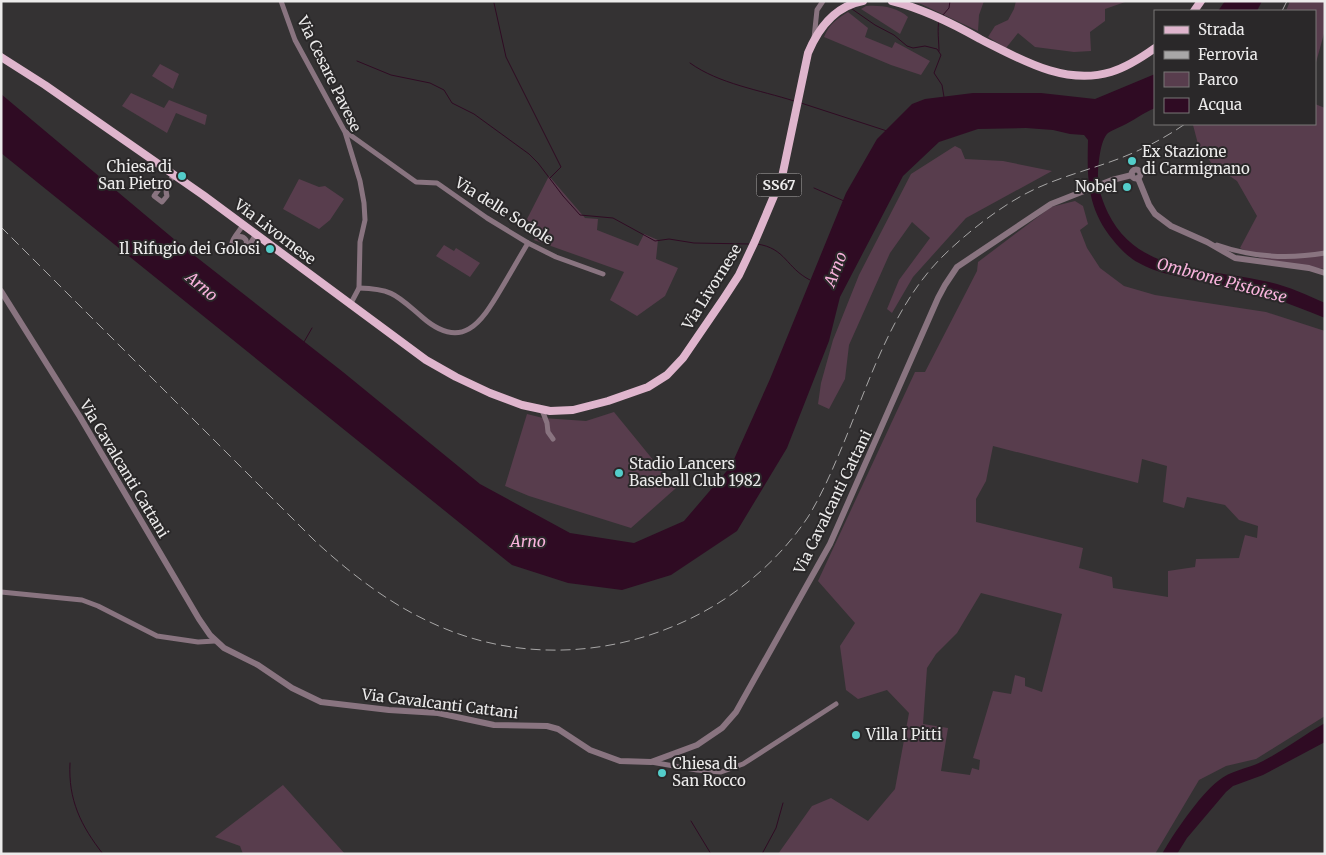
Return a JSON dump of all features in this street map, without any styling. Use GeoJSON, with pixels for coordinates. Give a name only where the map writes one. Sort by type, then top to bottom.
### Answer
{"type":"FeatureCollection","features":[{"type":"Feature","properties":{"kind":"main road","name":"Via Livornese"},"geometry":{"type":"LineString","coordinates":[[1,57],[45,84],[174,175],[426,360],[456,377],[510,401],[542,410],[556,411],[583,408],[630,394],[654,384],[672,370],[690,347],[739,274],[777,190],[785,163],[808,53],[814,38],[824,25],[843,8],[863,1]]}},
{"type":"Feature","properties":{"kind":"main road"},"geometry":{"type":"LineString","coordinates":[[892,1],[909,5],[942,19],[1010,55],[1052,72],[1089,75],[1110,72],[1154,49]]}},
{"type":"Feature","properties":{"kind":"street","name":"Via Cesare Pavese"},"geometry":{"type":"LineString","coordinates":[[281,1],[295,40],[345,132],[355,162],[364,203],[365,220],[360,242],[359,288],[350,304]]}},
{"type":"Feature","properties":{"kind":"street"},"geometry":{"type":"LineString","coordinates":[[814,38],[817,10],[822,1]]}},
{"type":"Feature","properties":{"kind":"street","name":"Via delle Sodole"},"geometry":{"type":"LineString","coordinates":[[345,132],[416,182],[437,183],[528,243],[556,257],[603,274]]}},
{"type":"Feature","properties":{"kind":"street"},"geometry":{"type":"LineString","coordinates":[[167,184],[174,175]]}},
{"type":"Feature","properties":{"kind":"street","name":"Via Cavalcanti Cattani"},"geometry":{"type":"LineString","coordinates":[[1,291],[80,418],[194,611],[215,641],[258,665],[300,693],[321,702],[438,713],[494,725],[547,726],[558,730],[605,757],[620,761],[651,762],[697,745],[722,728],[736,712],[830,544],[938,298],[957,267],[1051,204],[1112,180],[1135,176],[1149,205],[1164,222],[1207,242]]}},
{"type":"Feature","properties":{"kind":"street"},"geometry":{"type":"LineString","coordinates":[[243,225],[232,241],[231,248],[235,252],[242,252],[256,234]]}},
{"type":"Feature","properties":{"kind":"street"},"geometry":{"type":"LineString","coordinates":[[232,241],[238,236],[243,237],[247,242],[246,248]]}},
{"type":"Feature","properties":{"kind":"street"},"geometry":{"type":"LineString","coordinates":[[1207,242],[1246,253],[1291,256],[1325,253]]}},
{"type":"Feature","properties":{"kind":"street"},"geometry":{"type":"LineString","coordinates":[[1207,242],[1235,258],[1309,268],[1325,273]]}},
{"type":"Feature","properties":{"kind":"street"},"geometry":{"type":"LineString","coordinates":[[359,288],[378,288],[398,296],[433,327],[443,331],[457,332],[467,330],[476,325],[486,313],[528,243]]}},
{"type":"Feature","properties":{"kind":"street"},"geometry":{"type":"LineString","coordinates":[[542,410],[548,432],[553,439]]}},
{"type":"Feature","properties":{"kind":"street"},"geometry":{"type":"LineString","coordinates":[[547,423],[556,411]]}},
{"type":"Feature","properties":{"kind":"street"},"geometry":{"type":"LineString","coordinates":[[1,592],[82,600],[98,606],[156,636],[198,642],[215,641]]}},
{"type":"Feature","properties":{"kind":"street"},"geometry":{"type":"LineString","coordinates":[[651,762],[721,772],[743,764],[836,704]]}},
{"type":"Feature","properties":{"kind":"green space"},"geometry":{"type":"Polygon","coordinates":[[[909,1],[984,1],[979,15],[978,31],[921,4],[909,1]]]}},
{"type":"Feature","properties":{"kind":"green space"},"geometry":{"type":"Polygon","coordinates":[[[1016,1],[1128,1],[1105,9],[1105,21],[1090,32],[1091,51],[1074,52],[1035,47],[1018,33],[1006,48],[988,37],[995,26],[1008,20],[1016,1]]]}},
{"type":"Feature","properties":{"kind":"green space"},"geometry":{"type":"Polygon","coordinates":[[[1290,1],[1325,1],[1325,30],[1316,62],[1316,10],[1286,10],[1290,1]]]}},
{"type":"Feature","properties":{"kind":"green space"},"geometry":{"type":"Polygon","coordinates":[[[866,6],[888,7],[908,17],[900,34],[861,9],[866,6]]]}},
{"type":"Feature","properties":{"kind":"green space"},"geometry":{"type":"Polygon","coordinates":[[[848,12],[868,28],[865,37],[892,48],[895,42],[930,61],[921,75],[891,65],[824,37],[831,25],[848,12]]]}},
{"type":"Feature","properties":{"kind":"green space"},"geometry":{"type":"Polygon","coordinates":[[[160,64],[179,74],[173,89],[152,76],[160,64]]]}},
{"type":"Feature","properties":{"kind":"green space"},"geometry":{"type":"Polygon","coordinates":[[[131,93],[164,108],[169,100],[207,115],[205,125],[176,113],[167,133],[122,106],[131,93]]]}},
{"type":"Feature","properties":{"kind":"green space"},"geometry":{"type":"Polygon","coordinates":[[[1316,104],[1325,108],[1325,269],[1264,260],[1240,248],[1257,216],[1237,181],[1212,164],[1198,144],[1193,125],[1316,125],[1316,104]]]}},
{"type":"Feature","properties":{"kind":"green space"},"geometry":{"type":"Polygon","coordinates":[[[955,146],[961,149],[965,159],[1003,161],[1052,171],[966,218],[913,277],[892,313],[887,309],[899,280],[930,238],[912,222],[890,253],[849,345],[845,379],[829,409],[818,404],[821,383],[833,340],[859,275],[911,174],[955,146]]]}},
{"type":"Feature","properties":{"kind":"green space"},"geometry":{"type":"Polygon","coordinates":[[[549,176],[585,218],[598,219],[597,230],[638,246],[644,234],[658,240],[656,259],[678,268],[665,296],[637,316],[610,300],[624,272],[534,240],[537,234],[527,219],[549,176]]]}},
{"type":"Feature","properties":{"kind":"green space"},"geometry":{"type":"Polygon","coordinates":[[[299,179],[319,187],[325,186],[344,199],[330,220],[319,229],[283,209],[299,179]]]}},
{"type":"Feature","properties":{"kind":"green space"},"geometry":{"type":"Polygon","coordinates":[[[1075,201],[1083,206],[1088,224],[1080,230],[1087,248],[1100,268],[1124,286],[1155,295],[1266,312],[1325,331],[1325,716],[1256,759],[1226,766],[1199,780],[1155,854],[778,854],[812,806],[831,798],[868,821],[895,789],[909,713],[887,690],[858,699],[846,690],[840,646],[855,623],[818,581],[915,372],[925,372],[977,271],[978,262],[1051,207],[1075,201]],[[993,446],[986,481],[976,499],[976,522],[1083,548],[1079,568],[1112,577],[1113,588],[1168,597],[1168,571],[1195,567],[1196,559],[1239,558],[1245,535],[1257,538],[1258,526],[1239,520],[1225,505],[1187,497],[1184,508],[1163,502],[1167,466],[1142,459],[1138,483],[993,446]],[[981,593],[957,633],[936,654],[927,668],[923,724],[948,728],[941,771],[970,775],[972,768],[979,770],[980,760],[973,758],[993,691],[1011,694],[1015,675],[1025,678],[1025,686],[1042,692],[1062,614],[981,593]]]}},
{"type":"Feature","properties":{"kind":"green space"},"geometry":{"type":"Polygon","coordinates":[[[444,245],[454,251],[456,248],[480,263],[470,277],[436,256],[444,245]]]}},
{"type":"Feature","properties":{"kind":"green space"},"geometry":{"type":"Polygon","coordinates":[[[614,412],[676,488],[631,528],[529,496],[505,486],[527,414],[543,418],[586,421],[614,412]]]}},
{"type":"Feature","properties":{"kind":"green space"},"geometry":{"type":"Polygon","coordinates":[[[283,785],[345,854],[243,854],[240,846],[215,837],[283,785]]]}},
{"type":"Feature","properties":{"kind":"water"},"geometry":{"type":"Polygon","coordinates":[[[1225,1],[1262,1],[1258,10],[1219,10],[1225,1]]]}},
{"type":"Feature","properties":{"kind":"water","name":"Arno"},"geometry":{"type":"Polygon","coordinates":[[[1154,74],[1154,108],[1108,133],[1101,147],[1098,172],[1100,191],[1108,213],[1121,233],[1137,248],[1156,258],[1176,265],[1272,283],[1302,293],[1325,303],[1325,318],[1249,291],[1157,271],[1132,259],[1119,247],[1104,228],[1093,205],[1088,168],[1088,140],[1084,135],[1026,128],[978,129],[939,142],[903,176],[840,297],[829,341],[787,448],[737,531],[671,575],[622,590],[568,583],[512,565],[1,153],[1,94],[181,245],[343,372],[480,484],[570,533],[634,543],[684,521],[731,466],[770,379],[846,193],[877,139],[912,104],[925,99],[973,93],[1041,93],[1095,99],[1154,74]]]}},
{"type":"Feature","properties":{"kind":"water"},"geometry":{"type":"Polygon","coordinates":[[[1325,723],[1325,742],[1263,775],[1233,786],[1187,838],[1177,854],[1162,854],[1195,805],[1218,781],[1228,774],[1263,761],[1325,723]]]}},
{"type":"Feature","properties":{"kind":"waterway"},"geometry":{"type":"LineString","coordinates":[[943,15],[949,8],[950,1]]}},
{"type":"Feature","properties":{"kind":"waterway"},"geometry":{"type":"LineString","coordinates":[[494,3],[506,57],[561,167],[550,178]]}},
{"type":"Feature","properties":{"kind":"waterway"},"geometry":{"type":"LineString","coordinates":[[852,9],[894,35],[907,46],[913,48],[925,46],[937,49],[941,55],[934,73],[942,85],[944,97]]}},
{"type":"Feature","properties":{"kind":"waterway"},"geometry":{"type":"LineString","coordinates":[[939,21],[939,51]]}},
{"type":"Feature","properties":{"kind":"waterway"},"geometry":{"type":"LineString","coordinates":[[357,61],[391,75],[430,83],[444,90],[452,103],[474,114],[529,154],[580,215],[613,218],[655,241],[669,239],[694,243],[750,244]]}},
{"type":"Feature","properties":{"kind":"waterway"},"geometry":{"type":"LineString","coordinates":[[690,63],[714,76],[740,86],[794,101]]}},
{"type":"Feature","properties":{"kind":"waterway"},"geometry":{"type":"LineString","coordinates":[[801,103],[887,131]]}},
{"type":"Feature","properties":{"kind":"waterway"},"geometry":{"type":"LineString","coordinates":[[814,188],[844,201]]}},
{"type":"Feature","properties":{"kind":"waterway"},"geometry":{"type":"LineString","coordinates":[[757,244],[767,246],[780,254],[796,270],[810,280]]}},
{"type":"Feature","properties":{"kind":"waterway"},"geometry":{"type":"LineString","coordinates":[[304,342],[312,328]]}},
{"type":"Feature","properties":{"kind":"waterway"},"geometry":{"type":"LineString","coordinates":[[70,763],[71,789],[74,801],[82,823],[103,854]]}},
{"type":"Feature","properties":{"kind":"waterway"},"geometry":{"type":"LineString","coordinates":[[762,854],[776,828],[783,803]]}},
{"type":"Feature","properties":{"kind":"waterway"},"geometry":{"type":"LineString","coordinates":[[691,821],[711,854]]}},
{"type":"Feature","properties":{"kind":"railway"},"geometry":{"type":"LineString","coordinates":[[1282,10],[1287,1]]}},
{"type":"Feature","properties":{"kind":"railway"},"geometry":{"type":"LineString","coordinates":[[1,227],[315,541],[385,597],[432,623],[483,641],[535,649],[588,648],[639,638],[688,620],[734,593],[774,559],[808,517],[820,496],[880,354],[906,303],[941,258],[961,239],[997,211],[1021,196],[1058,179],[1135,152],[1183,125]]}},
{"type":"Feature","properties":{"kind":"place","name":"Ex Stazione di Carmignano"},"geometry":{"type":"Point","coordinates":[1132,161]}},
{"type":"Feature","properties":{"kind":"place","name":"Chiesa di San Pietro"},"geometry":{"type":"Point","coordinates":[182,176]}},
{"type":"Feature","properties":{"kind":"place","name":"Nobel"},"geometry":{"type":"Point","coordinates":[1127,187]}},
{"type":"Feature","properties":{"kind":"place","name":"Il Rifugio dei Golosi"},"geometry":{"type":"Point","coordinates":[270,249]}},
{"type":"Feature","properties":{"kind":"place","name":"Stadio Lancers Baseball Club 1982"},"geometry":{"type":"Point","coordinates":[619,473]}},
{"type":"Feature","properties":{"kind":"place","name":"Villa I Pitti"},"geometry":{"type":"Point","coordinates":[856,735]}},
{"type":"Feature","properties":{"kind":"place","name":"Chiesa di San Rocco"},"geometry":{"type":"Point","coordinates":[662,773]}},
{"type":"Feature","properties":{"kind":"water label","name":"Ombrone Pistoiese"},"geometry":{"type":"Point","coordinates":[1222,280]}}]}
